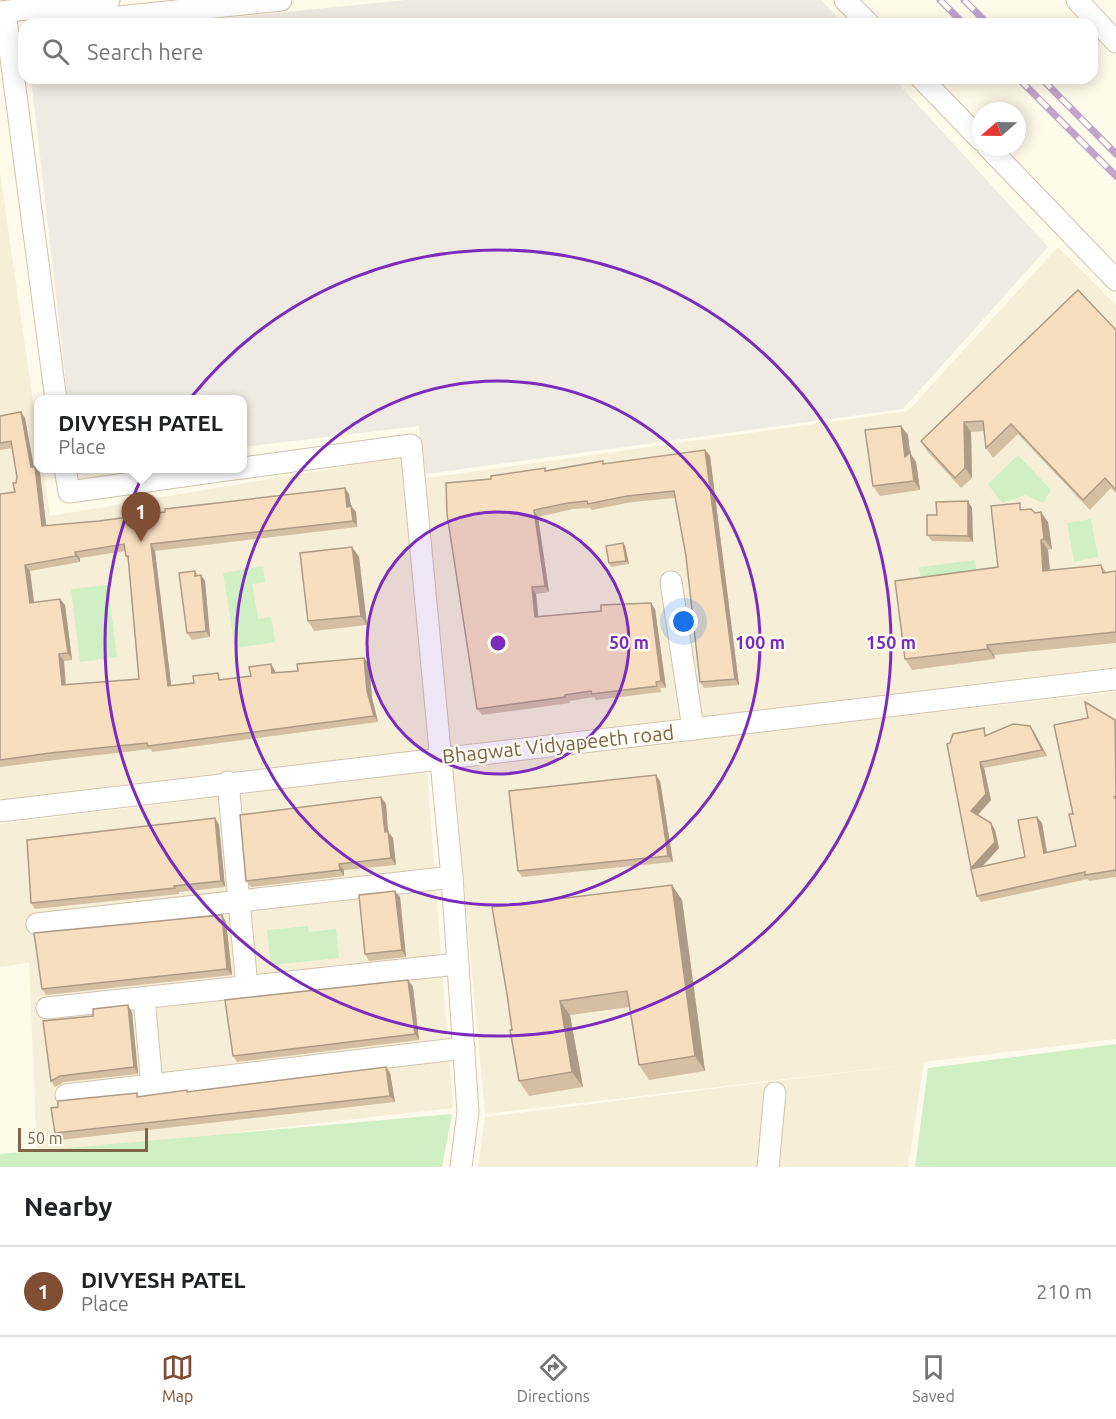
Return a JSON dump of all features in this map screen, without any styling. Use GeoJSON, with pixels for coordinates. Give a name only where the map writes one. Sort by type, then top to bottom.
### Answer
{"type":"FeatureCollection","features":[{"type":"Feature","properties":{"kind":"street"},"geometry":{"type":"LineString","coordinates":[[26,18],[109,0]]}},
{"type":"Feature","properties":{"kind":"street"},"geometry":{"type":"LineString","coordinates":[[109,18],[281,0]]}},
{"type":"Feature","properties":{"kind":"street"},"geometry":{"type":"LineString","coordinates":[[845,0],[862,18]]}},
{"type":"Feature","properties":{"kind":"street"},"geometry":{"type":"LineString","coordinates":[[1077,0],[1094,18]]}},
{"type":"Feature","properties":{"kind":"street"},"geometry":{"type":"LineString","coordinates":[[7,22],[55,395]]}},
{"type":"Feature","properties":{"kind":"street"},"geometry":{"type":"LineString","coordinates":[[1098,23],[1116,42]]}},
{"type":"Feature","properties":{"kind":"street"},"geometry":{"type":"LineString","coordinates":[[927,84],[972,131]]}},
{"type":"Feature","properties":{"kind":"street"},"geometry":{"type":"LineString","coordinates":[[996,156],[1116,280]]}},
{"type":"Feature","properties":{"kind":"street"},"geometry":{"type":"LineString","coordinates":[[247,467],[411,445],[452,877],[464,1048],[468,1112],[461,1167]]}},
{"type":"Feature","properties":{"kind":"street"},"geometry":{"type":"LineString","coordinates":[[67,473],[69,492],[205,473]]}},
{"type":"Feature","properties":{"kind":"street"},"geometry":{"type":"LineString","coordinates":[[671,582],[693,729]]}},
{"type":"Feature","properties":{"kind":"street","name":"Bhagwat Vidyapeeth road"},"geometry":{"type":"LineString","coordinates":[[0,811],[228,782],[1116,679]]}},
{"type":"Feature","properties":{"kind":"street"},"geometry":{"type":"LineString","coordinates":[[228,782],[247,987]]}},
{"type":"Feature","properties":{"kind":"street"},"geometry":{"type":"LineString","coordinates":[[38,924],[452,877]]}},
{"type":"Feature","properties":{"kind":"street"},"geometry":{"type":"LineString","coordinates":[[47,1008],[457,964]]}},
{"type":"Feature","properties":{"kind":"street"},"geometry":{"type":"LineString","coordinates":[[144,998],[152,1085]]}},
{"type":"Feature","properties":{"kind":"street"},"geometry":{"type":"LineString","coordinates":[[66,1095],[464,1048]]}},
{"type":"Feature","properties":{"kind":"street"},"geometry":{"type":"LineString","coordinates":[[768,1167],[775,1093]]}},
{"type":"Feature","properties":{"kind":"shaded area"},"geometry":{"type":"Polygon","coordinates":[[[406,0],[821,0],[838,18],[225,18],[406,0]]]}},
{"type":"Feature","properties":{"kind":"shaded area"},"geometry":{"type":"Polygon","coordinates":[[[32,84],[899,84],[1048,247],[903,409],[425,474],[419,426],[247,447],[247,395],[68,395],[32,84]]]}},
{"type":"Feature","properties":{"kind":"shaded area"},"geometry":{"type":"Polygon","coordinates":[[[0,172],[34,408],[34,473],[44,473],[50,516],[401,457],[405,481],[908,411],[1058,247],[1116,305],[1116,667],[0,801],[0,172]]]}},
{"type":"Feature","properties":{"kind":"shaded area"},"geometry":{"type":"Polygon","coordinates":[[[1116,692],[1116,1039],[924,1062],[908,1167],[478,1167],[485,1117],[915,1064],[485,1114],[453,766],[1116,692]]]}},
{"type":"Feature","properties":{"kind":"shaded area"},"geometry":{"type":"Polygon","coordinates":[[[427,771],[453,1108],[37,1155],[29,963],[0,967],[0,824],[427,771]]]}},
{"type":"Feature","properties":{"kind":"green space"},"geometry":{"type":"Polygon","coordinates":[[[1018,455],[1051,490],[1043,503],[1025,495],[1002,503],[988,484],[1018,455]]]}},
{"type":"Feature","properties":{"kind":"green space"},"geometry":{"type":"Polygon","coordinates":[[[1091,519],[1098,557],[1074,562],[1067,523],[1091,519]]]}},
{"type":"Feature","properties":{"kind":"green space"},"geometry":{"type":"Polygon","coordinates":[[[975,560],[978,579],[922,586],[919,567],[975,560]]]}},
{"type":"Feature","properties":{"kind":"green space"},"geometry":{"type":"Polygon","coordinates":[[[263,566],[265,582],[252,584],[258,619],[271,617],[275,642],[235,648],[223,573],[263,566]]]}},
{"type":"Feature","properties":{"kind":"green space"},"geometry":{"type":"Polygon","coordinates":[[[108,585],[117,657],[80,662],[71,589],[108,585]]]}},
{"type":"Feature","properties":{"kind":"green space"},"geometry":{"type":"Polygon","coordinates":[[[308,926],[309,932],[336,929],[339,958],[271,965],[267,930],[308,926]]]}},
{"type":"Feature","properties":{"kind":"green space"},"geometry":{"type":"Polygon","coordinates":[[[1116,1044],[1116,1167],[915,1167],[928,1068],[1116,1044]]]}},
{"type":"Feature","properties":{"kind":"green space"},"geometry":{"type":"Polygon","coordinates":[[[452,1114],[442,1167],[0,1167],[0,1154],[452,1114]]]}},
{"type":"Feature","properties":{"kind":"building"},"geometry":{"type":"Polygon","coordinates":[[[1078,290],[1116,330],[1116,490],[1105,478],[1083,500],[1011,424],[986,448],[983,421],[964,422],[965,468],[955,478],[921,441],[1078,290]]]}},
{"type":"Feature","properties":{"kind":"building"},"geometry":{"type":"Polygon","coordinates":[[[21,412],[31,467],[34,467],[36,473],[42,526],[99,521],[165,512],[165,509],[345,488],[347,507],[351,506],[353,521],[151,544],[168,686],[194,683],[193,676],[218,673],[219,680],[251,676],[249,667],[271,664],[272,673],[298,671],[297,664],[364,658],[367,691],[374,716],[148,746],[147,743],[0,760],[0,494],[15,492],[13,483],[16,483],[17,477],[11,441],[0,443],[0,416],[21,412]],[[124,544],[75,552],[76,556],[25,565],[30,603],[60,599],[68,653],[59,654],[62,685],[139,679],[128,556],[126,556],[124,544]]]}},
{"type":"Feature","properties":{"kind":"building"},"geometry":{"type":"Polygon","coordinates":[[[901,426],[905,457],[910,452],[914,481],[873,486],[865,430],[901,426]]]}},
{"type":"Feature","properties":{"kind":"building"},"geometry":{"type":"Polygon","coordinates":[[[705,450],[735,679],[700,682],[686,556],[674,491],[627,496],[588,504],[587,501],[568,503],[534,510],[545,586],[532,587],[535,617],[601,611],[601,605],[651,603],[661,681],[656,682],[657,686],[592,694],[591,691],[565,695],[565,697],[477,709],[447,514],[446,483],[491,479],[491,476],[545,468],[545,471],[603,461],[603,464],[705,450]]]}},
{"type":"Feature","properties":{"kind":"building"},"geometry":{"type":"Polygon","coordinates":[[[968,501],[968,536],[927,535],[927,515],[937,515],[936,502],[968,501]]]}},
{"type":"Feature","properties":{"kind":"building"},"geometry":{"type":"Polygon","coordinates":[[[1020,503],[1020,510],[1031,509],[1035,513],[1041,512],[1044,539],[1041,540],[1043,571],[1101,565],[1103,573],[1116,571],[1116,632],[987,645],[988,649],[905,659],[895,581],[998,567],[991,506],[1020,503]]]}},
{"type":"Feature","properties":{"kind":"building"},"geometry":{"type":"Polygon","coordinates":[[[623,543],[626,561],[609,563],[606,546],[623,543]]]}},
{"type":"Feature","properties":{"kind":"building"},"geometry":{"type":"Polygon","coordinates":[[[352,547],[361,616],[308,621],[300,553],[352,547]]]}},
{"type":"Feature","properties":{"kind":"building"},"geometry":{"type":"Polygon","coordinates":[[[195,571],[195,576],[201,575],[206,631],[187,633],[179,573],[195,571]]]}},
{"type":"Feature","properties":{"kind":"building"},"geometry":{"type":"Polygon","coordinates":[[[1085,702],[1115,720],[1116,870],[1085,875],[1085,872],[977,896],[971,869],[1025,857],[1018,820],[1037,817],[1044,853],[1076,846],[1069,814],[1073,814],[1054,725],[1088,718],[1085,702]]]}},
{"type":"Feature","properties":{"kind":"building"},"geometry":{"type":"Polygon","coordinates":[[[1013,724],[1030,726],[1042,750],[980,762],[986,794],[971,811],[991,823],[995,842],[971,868],[947,744],[950,743],[953,734],[984,728],[985,736],[1013,724]]]}},
{"type":"Feature","properties":{"kind":"building"},"geometry":{"type":"Polygon","coordinates":[[[656,775],[668,856],[518,871],[509,791],[656,775]]]}},
{"type":"Feature","properties":{"kind":"building"},"geometry":{"type":"Polygon","coordinates":[[[381,797],[391,858],[339,864],[340,870],[246,881],[240,815],[381,797]]]}},
{"type":"Feature","properties":{"kind":"building"},"geometry":{"type":"Polygon","coordinates":[[[215,818],[221,881],[31,903],[27,840],[215,818]]]}},
{"type":"Feature","properties":{"kind":"building"},"geometry":{"type":"Polygon","coordinates":[[[672,885],[695,1056],[639,1065],[627,991],[560,1001],[572,1072],[519,1081],[492,907],[672,885]]]}},
{"type":"Feature","properties":{"kind":"building"},"geometry":{"type":"Polygon","coordinates":[[[395,891],[402,950],[365,954],[359,895],[395,891]]]}},
{"type":"Feature","properties":{"kind":"building"},"geometry":{"type":"Polygon","coordinates":[[[222,915],[227,969],[42,989],[34,933],[222,915]]]}},
{"type":"Feature","properties":{"kind":"building"},"geometry":{"type":"Polygon","coordinates":[[[408,980],[415,1034],[233,1056],[225,1000],[408,980]]]}},
{"type":"Feature","properties":{"kind":"building"},"geometry":{"type":"Polygon","coordinates":[[[128,1005],[134,1067],[60,1076],[51,1081],[43,1021],[93,1016],[93,1009],[128,1005]]]}},
{"type":"Feature","properties":{"kind":"building"},"geometry":{"type":"Polygon","coordinates":[[[386,1067],[390,1096],[55,1133],[51,1108],[58,1107],[58,1101],[137,1093],[137,1097],[187,1090],[187,1092],[386,1067]]]}},
{"type":"Feature","properties":{"kind":"railway"},"geometry":{"type":"LineString","coordinates":[[940,0],[958,18]]}},
{"type":"Feature","properties":{"kind":"railway"},"geometry":{"type":"LineString","coordinates":[[964,0],[982,18]]}},
{"type":"Feature","properties":{"kind":"railway"},"geometry":{"type":"LineString","coordinates":[[1024,84],[1116,176]]}},
{"type":"Feature","properties":{"kind":"railway"},"geometry":{"type":"LineString","coordinates":[[1047,84],[1116,154]]}},
{"type":"Feature","properties":{"kind":"place","name":"DIVYESH PATEL"},"geometry":{"type":"Point","coordinates":[141,542]}}]}
